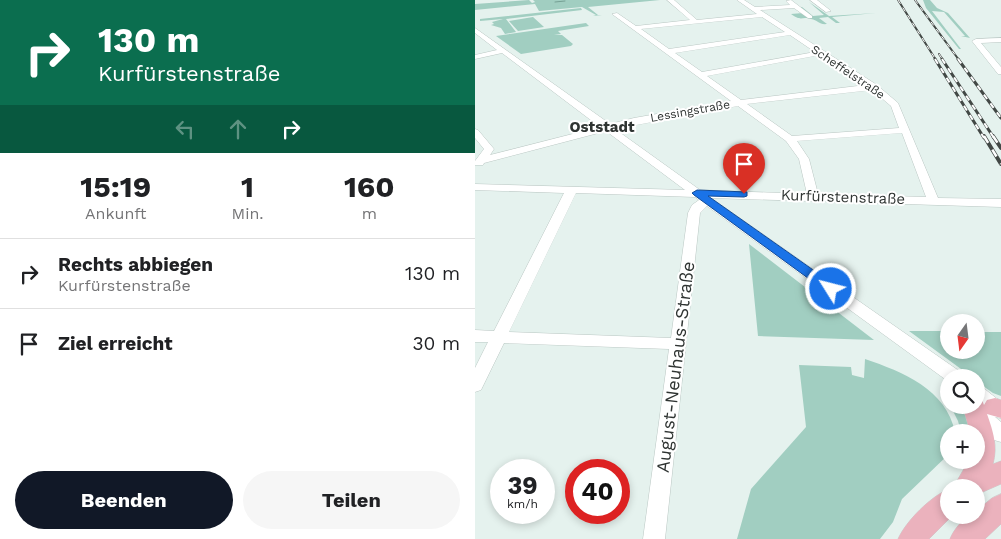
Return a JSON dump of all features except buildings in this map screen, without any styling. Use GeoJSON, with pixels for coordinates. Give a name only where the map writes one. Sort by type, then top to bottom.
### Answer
{"type":"FeatureCollection","features":[{"type":"Feature","properties":{"kind":"main road"},"geometry":{"type":"LineString","coordinates":[[971,479],[980,468],[983,457],[982,433],[987,405]]}},
{"type":"Feature","properties":{"kind":"main road"},"geometry":{"type":"LineString","coordinates":[[985,480],[1001,472]]}},
{"type":"Feature","properties":{"kind":"main road"},"geometry":{"type":"LineString","coordinates":[[963,539],[1001,507]]}},
{"type":"Feature","properties":{"kind":"main road"},"geometry":{"type":"LineString","coordinates":[[912,539],[940,511]]}},
{"type":"Feature","properties":{"kind":"street"},"geometry":{"type":"LineString","coordinates":[[670,0],[695,21]]}},
{"type":"Feature","properties":{"kind":"street","name":"Scheffelstraße"},"geometry":{"type":"LineString","coordinates":[[740,0],[874,87],[895,105],[933,199]]}},
{"type":"Feature","properties":{"kind":"street"},"geometry":{"type":"LineString","coordinates":[[788,0],[810,17]]}},
{"type":"Feature","properties":{"kind":"street"},"geometry":{"type":"LineString","coordinates":[[813,0],[827,11]]}},
{"type":"Feature","properties":{"kind":"street"},"geometry":{"type":"LineString","coordinates":[[754,9],[795,6]]}},
{"type":"Feature","properties":{"kind":"street"},"geometry":{"type":"LineString","coordinates":[[615,14],[789,139],[804,160],[813,196]]}},
{"type":"Feature","properties":{"kind":"street"},"geometry":{"type":"LineString","coordinates":[[634,28],[764,15]]}},
{"type":"Feature","properties":{"kind":"street"},"geometry":{"type":"LineString","coordinates":[[475,30],[702,197],[943,369]]}},
{"type":"Feature","properties":{"kind":"street"},"geometry":{"type":"LineString","coordinates":[[667,52],[791,33]]}},
{"type":"Feature","properties":{"kind":"street"},"geometry":{"type":"LineString","coordinates":[[1001,46],[998,40],[976,41],[1001,72]]}},
{"type":"Feature","properties":{"kind":"street"},"geometry":{"type":"LineString","coordinates":[[475,57],[503,51]]}},
{"type":"Feature","properties":{"kind":"street"},"geometry":{"type":"LineString","coordinates":[[700,75],[822,53]]}},
{"type":"Feature","properties":{"kind":"street","name":"Lessingstraße"},"geometry":{"type":"LineString","coordinates":[[478,164],[634,121],[740,103],[874,87]]}},
{"type":"Feature","properties":{"kind":"street"},"geometry":{"type":"LineString","coordinates":[[789,139],[906,130]]}},
{"type":"Feature","properties":{"kind":"street"},"geometry":{"type":"LineString","coordinates":[[475,132],[489,149],[478,164]]}},
{"type":"Feature","properties":{"kind":"street","name":"Kurfürstenstraße"},"geometry":{"type":"LineString","coordinates":[[475,187],[572,189],[702,197],[813,196],[1001,203]]}},
{"type":"Feature","properties":{"kind":"street"},"geometry":{"type":"LineString","coordinates":[[475,385],[572,189]]}},
{"type":"Feature","properties":{"kind":"street","name":"August-Neuhaus-Straße"},"geometry":{"type":"LineString","coordinates":[[654,539],[694,213],[702,197]]}},
{"type":"Feature","properties":{"kind":"street"},"geometry":{"type":"LineString","coordinates":[[890,331],[940,376]]}},
{"type":"Feature","properties":{"kind":"street"},"geometry":{"type":"LineString","coordinates":[[475,336],[677,344]]}},
{"type":"Feature","properties":{"kind":"street"},"geometry":{"type":"LineString","coordinates":[[987,405],[1001,434]]}},
{"type":"Feature","properties":{"kind":"green space"},"geometry":{"type":"Polygon","coordinates":[[[529,0],[532,3],[535,2],[533,0],[660,0],[588,7],[598,15],[602,15],[593,16],[596,15],[582,7],[539,11],[535,4],[475,10],[475,4],[529,0]]]}},
{"type":"Feature","properties":{"kind":"green space"},"geometry":{"type":"Polygon","coordinates":[[[923,0],[930,0],[937,8],[948,13],[970,38],[961,36],[965,36],[944,12],[932,11],[961,49],[959,49],[926,8],[923,0]]]}},
{"type":"Feature","properties":{"kind":"green space"},"geometry":{"type":"Polygon","coordinates":[[[809,2],[829,16],[876,13],[832,17],[840,23],[836,23],[828,17],[819,18],[827,24],[808,18],[797,18],[791,14],[803,13],[800,7],[802,7],[813,16],[824,15],[809,2]]]}},
{"type":"Feature","properties":{"kind":"green space"},"geometry":{"type":"Polygon","coordinates":[[[581,8],[582,10],[506,19],[516,32],[505,34],[501,28],[491,25],[494,24],[492,22],[503,19],[480,21],[480,19],[581,8]]]}},
{"type":"Feature","properties":{"kind":"green space"},"geometry":{"type":"Polygon","coordinates":[[[533,17],[544,27],[518,31],[509,21],[533,17]]]}},
{"type":"Feature","properties":{"kind":"green space"},"geometry":{"type":"Polygon","coordinates":[[[586,23],[589,26],[558,31],[561,34],[554,35],[562,35],[573,44],[571,46],[521,54],[496,36],[586,23]]]}},
{"type":"Feature","properties":{"kind":"green space"},"geometry":{"type":"Polygon","coordinates":[[[749,244],[874,340],[758,336],[749,244]]]}},
{"type":"Feature","properties":{"kind":"green space"},"geometry":{"type":"Polygon","coordinates":[[[909,331],[940,331],[940,354],[909,331]]]}},
{"type":"Feature","properties":{"kind":"green space"},"geometry":{"type":"Polygon","coordinates":[[[985,332],[1001,332],[1001,396],[985,387],[985,369],[961,369],[947,359],[985,359],[985,332]]]}},
{"type":"Feature","properties":{"kind":"green space"},"geometry":{"type":"Polygon","coordinates":[[[865,359],[908,376],[933,393],[940,402],[940,414],[948,414],[952,424],[940,424],[940,463],[902,499],[893,522],[880,539],[737,539],[751,489],[806,427],[799,365],[851,367],[852,375],[864,378],[865,359]]]}},
{"type":"Feature","properties":{"kind":"green space"},"geometry":{"type":"Polygon","coordinates":[[[954,414],[964,414],[970,424],[959,424],[954,414]]]}},
{"type":"Feature","properties":{"kind":"waterway"},"geometry":{"type":"LineString","coordinates":[[555,2],[565,1]]}},
{"type":"Feature","properties":{"kind":"railway"},"geometry":{"type":"LineString","coordinates":[[898,0],[936,60]]}},
{"type":"Feature","properties":{"kind":"railway"},"geometry":{"type":"LineString","coordinates":[[915,0],[959,60]]}},
{"type":"Feature","properties":{"kind":"railway"},"geometry":{"type":"LineString","coordinates":[[939,54],[943,60]]}},
{"type":"Feature","properties":{"kind":"railway"},"geometry":{"type":"LineString","coordinates":[[935,59],[984,138]]}},
{"type":"Feature","properties":{"kind":"railway"},"geometry":{"type":"LineString","coordinates":[[942,59],[994,138]]}},
{"type":"Feature","properties":{"kind":"railway"},"geometry":{"type":"LineString","coordinates":[[958,59],[1001,118]]}},
{"type":"Feature","properties":{"kind":"railway"},"geometry":{"type":"LineString","coordinates":[[984,136],[1001,164]]}},
{"type":"Feature","properties":{"kind":"railway"},"geometry":{"type":"LineString","coordinates":[[993,136],[1001,148]]}},
{"type":"Feature","properties":{"kind":"district","name":"Oststadt"},"geometry":{"type":"Point","coordinates":[602,127]}},
{"type":"Feature","properties":{"kind":"route"},"geometry":{"type":"LineString","coordinates":[[744,194],[697,193],[831,289]]}}]}
